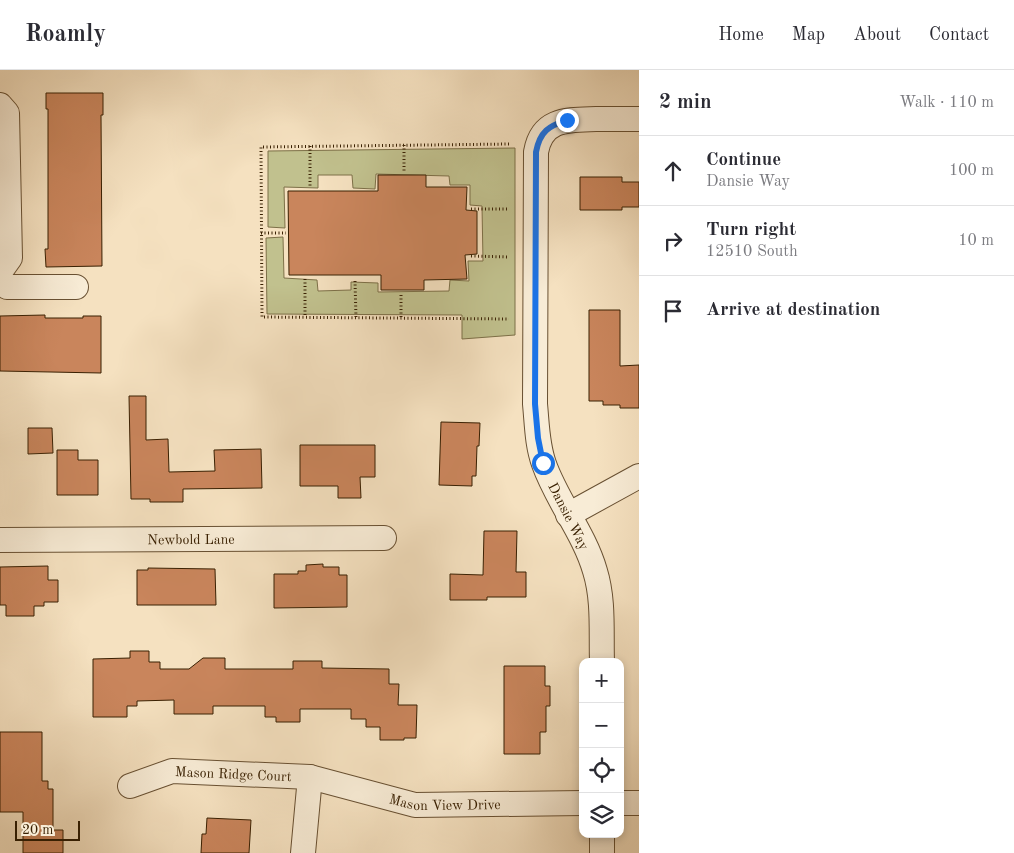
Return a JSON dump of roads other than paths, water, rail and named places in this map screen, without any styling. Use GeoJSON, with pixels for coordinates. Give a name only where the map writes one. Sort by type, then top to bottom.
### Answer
{"type":"FeatureCollection","features":[{"type":"Feature","properties":{"kind":"street"},"geometry":{"type":"LineString","coordinates":[[0,106],[7,113],[10,258],[0,272]]}},
{"type":"Feature","properties":{"kind":"street","name":"Dansie Way"},"geometry":{"type":"LineString","coordinates":[[602,658],[600,597],[596,572],[587,548],[552,485],[543,463],[538,438],[535,404],[536,152],[538,142],[543,133],[552,125],[567,120],[639,119]]}},
{"type":"Feature","properties":{"kind":"street"},"geometry":{"type":"LineString","coordinates":[[0,283],[7,287],[76,287]]}},
{"type":"Feature","properties":{"kind":"street"},"geometry":{"type":"LineString","coordinates":[[568,515],[639,476]]}},
{"type":"Feature","properties":{"kind":"street","name":"Newbold Lane"},"geometry":{"type":"LineString","coordinates":[[0,540],[384,538]]}},
{"type":"Feature","properties":{"kind":"street","name":"Mason Ridge Court"},"geometry":{"type":"LineString","coordinates":[[130,786],[172,771],[310,777]]}},
{"type":"Feature","properties":{"kind":"street"},"geometry":{"type":"LineString","coordinates":[[303,853],[310,777]]}},
{"type":"Feature","properties":{"kind":"street","name":"Mason View Drive"},"geometry":{"type":"LineString","coordinates":[[310,777],[415,805],[579,803]]}},
{"type":"Feature","properties":{"kind":"street"},"geometry":{"type":"LineString","coordinates":[[624,803],[639,803]]}},
{"type":"Feature","properties":{"kind":"street"},"geometry":{"type":"LineString","coordinates":[[602,838],[602,853]]}}]}
